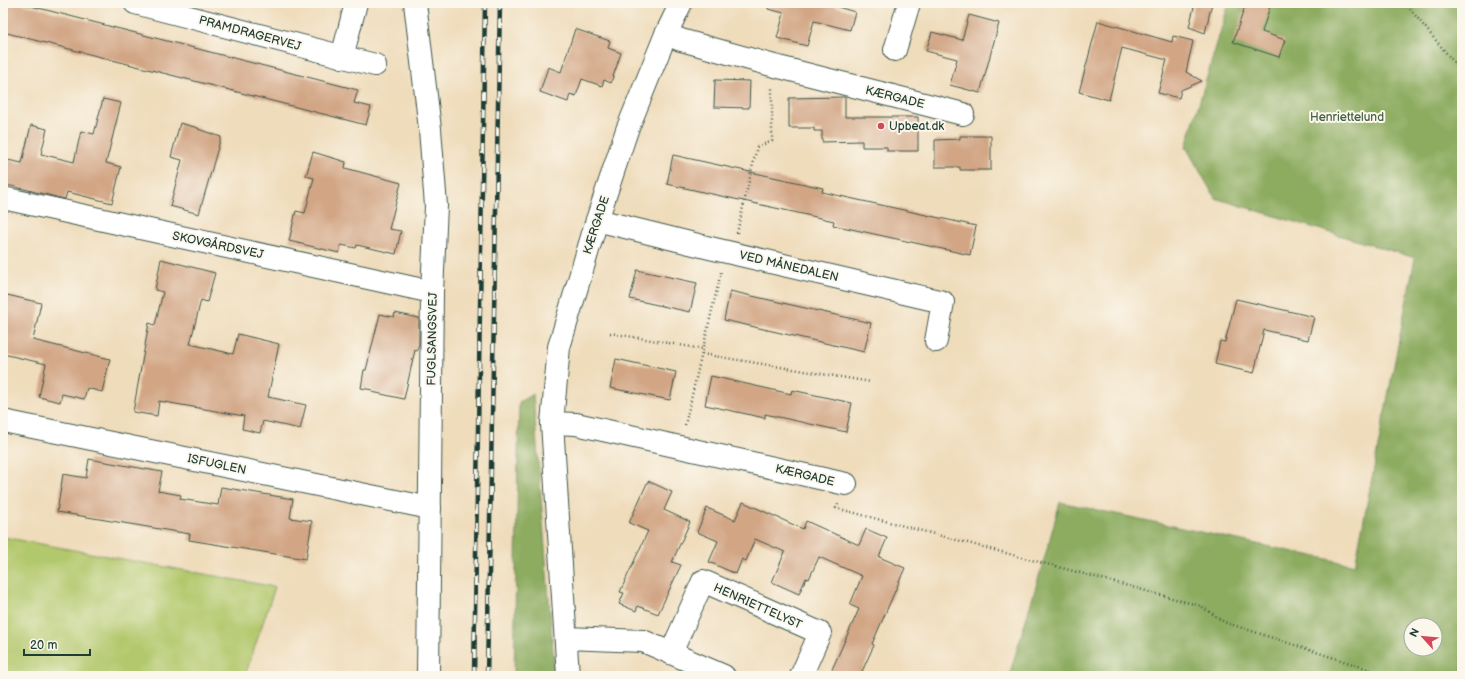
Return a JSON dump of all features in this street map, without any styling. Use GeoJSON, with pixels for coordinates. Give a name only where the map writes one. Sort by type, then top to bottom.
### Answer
{"type":"FeatureCollection","features":[{"type":"Feature","properties":{"kind":"street","name":"PRAMDRAGERVEJ"},"geometry":{"type":"LineString","coordinates":[[135,3],[375,65]]}},
{"type":"Feature","properties":{"kind":"street"},"geometry":{"type":"LineString","coordinates":[[342,57],[356,3]]}},
{"type":"Feature","properties":{"kind":"street","name":"FUGLSANGSVEJ"},"geometry":{"type":"LineString","coordinates":[[415,3],[430,130],[436,206],[432,292],[428,676]]}},
{"type":"Feature","properties":{"kind":"street","name":"KÆRGADE"},"geometry":{"type":"LineString","coordinates":[[568,676],[552,423],[559,347],[597,220],[627,130],[666,34],[681,3]]}},
{"type":"Feature","properties":{"kind":"street"},"geometry":{"type":"LineString","coordinates":[[895,50],[909,3]]}},
{"type":"Feature","properties":{"kind":"street","name":"KÆRGADE"},"geometry":{"type":"LineString","coordinates":[[666,34],[682,40],[771,65],[963,114]]}},
{"type":"Feature","properties":{"kind":"street","name":"SKOVGÅRDSVEJ"},"geometry":{"type":"LineString","coordinates":[[3,198],[432,292]]}},
{"type":"Feature","properties":{"kind":"street","name":"VED MÅNEDALEN"},"geometry":{"type":"LineString","coordinates":[[597,220],[943,302],[936,341]]}},
{"type":"Feature","properties":{"kind":"street","name":"ISFUGLEN"},"geometry":{"type":"LineString","coordinates":[[3,421],[430,508]]}},
{"type":"Feature","properties":{"kind":"street","name":"KÆRGADE"},"geometry":{"type":"LineString","coordinates":[[552,423],[576,424],[846,484]]}},
{"type":"Feature","properties":{"kind":"street","name":"HENRIETTELYST"},"geometry":{"type":"LineString","coordinates":[[671,653],[703,581],[820,633],[801,676]]}},
{"type":"Feature","properties":{"kind":"street"},"geometry":{"type":"LineString","coordinates":[[566,638],[643,641],[724,676]]}},
{"type":"Feature","properties":{"kind":"path"},"geometry":{"type":"LineString","coordinates":[[1405,3],[1462,72]]}},
{"type":"Feature","properties":{"kind":"path"},"geometry":{"type":"LineString","coordinates":[[680,447],[703,349],[757,147],[772,141],[771,65]]}},
{"type":"Feature","properties":{"kind":"path"},"geometry":{"type":"LineString","coordinates":[[610,334],[703,349]]}},
{"type":"Feature","properties":{"kind":"path"},"geometry":{"type":"LineString","coordinates":[[702,354],[871,382]]}},
{"type":"Feature","properties":{"kind":"path"},"geometry":{"type":"LineString","coordinates":[[846,484],[836,508],[1201,606],[1224,622],[1371,670],[1377,676]]}},
{"type":"Feature","properties":{"kind":"green space","name":"Henriettelund"},"geometry":{"type":"Polygon","coordinates":[[[1229,3],[1462,3],[1462,676],[1009,676],[1060,502],[1355,565],[1415,258],[1215,198],[1186,147],[1229,3]]]}},
{"type":"Feature","properties":{"kind":"green space"},"geometry":{"type":"Polygon","coordinates":[[[533,394],[555,676],[514,676],[519,402],[533,394]]]}},
{"type":"Feature","properties":{"kind":"green space"},"geometry":{"type":"Polygon","coordinates":[[[3,537],[275,587],[245,676],[3,676],[3,537]]]}},
{"type":"Feature","properties":{"kind":"building"},"geometry":{"type":"Polygon","coordinates":[[[3,3],[19,3],[358,90],[354,103],[371,107],[366,125],[3,32],[3,3]]]}},
{"type":"Feature","properties":{"kind":"building"},"geometry":{"type":"Polygon","coordinates":[[[769,3],[824,3],[855,12],[850,30],[814,21],[807,46],[777,38],[784,13],[768,9],[769,3]]]}},
{"type":"Feature","properties":{"kind":"building"},"geometry":{"type":"Polygon","coordinates":[[[1195,3],[1212,3],[1205,33],[1189,27],[1195,3]]]}},
{"type":"Feature","properties":{"kind":"building"},"geometry":{"type":"Polygon","coordinates":[[[1246,3],[1271,3],[1262,32],[1285,40],[1279,57],[1233,42],[1246,3]]]}},
{"type":"Feature","properties":{"kind":"building"},"geometry":{"type":"Polygon","coordinates":[[[969,15],[999,23],[980,93],[950,85],[957,59],[926,51],[932,32],[962,40],[969,15]]]}},
{"type":"Feature","properties":{"kind":"building"},"geometry":{"type":"Polygon","coordinates":[[[1098,21],[1172,42],[1173,36],[1193,41],[1186,72],[1202,81],[1181,90],[1179,98],[1158,93],[1167,60],[1122,48],[1109,100],[1079,92],[1098,21]]]}},
{"type":"Feature","properties":{"kind":"building"},"geometry":{"type":"Polygon","coordinates":[[[575,29],[610,41],[608,48],[621,53],[611,83],[604,80],[602,86],[582,79],[576,96],[570,94],[568,102],[540,92],[548,67],[561,72],[575,29]]]}},
{"type":"Feature","properties":{"kind":"building"},"geometry":{"type":"Polygon","coordinates":[[[715,80],[750,81],[749,108],[714,107],[715,80]]]}},
{"type":"Feature","properties":{"kind":"building"},"geometry":{"type":"Polygon","coordinates":[[[845,97],[845,117],[918,117],[918,151],[887,151],[887,147],[862,147],[862,141],[822,142],[822,131],[814,131],[814,128],[789,128],[789,98],[845,97]]]}},
{"type":"Feature","properties":{"kind":"building"},"geometry":{"type":"Polygon","coordinates":[[[103,99],[121,103],[106,163],[121,167],[112,203],[67,192],[65,199],[3,184],[3,159],[22,163],[31,125],[47,129],[41,154],[74,162],[81,131],[94,134],[103,99]]]}},
{"type":"Feature","properties":{"kind":"building"},"geometry":{"type":"Polygon","coordinates":[[[180,123],[221,137],[199,214],[170,206],[182,160],[171,157],[180,123]]]}},
{"type":"Feature","properties":{"kind":"building"},"geometry":{"type":"Polygon","coordinates":[[[960,136],[991,136],[991,170],[960,170],[960,167],[935,167],[935,140],[960,139],[960,136]]]}},
{"type":"Feature","properties":{"kind":"building"},"geometry":{"type":"Polygon","coordinates":[[[313,152],[346,162],[345,168],[401,183],[389,229],[401,231],[396,254],[357,245],[356,248],[341,245],[339,253],[289,241],[296,211],[305,213],[314,178],[306,176],[313,152]]]}},
{"type":"Feature","properties":{"kind":"building"},"geometry":{"type":"Polygon","coordinates":[[[673,155],[823,188],[822,192],[976,226],[970,255],[833,225],[834,221],[667,184],[673,155]]]}},
{"type":"Feature","properties":{"kind":"building"},"geometry":{"type":"Polygon","coordinates":[[[161,259],[215,273],[207,302],[201,300],[190,344],[233,354],[238,334],[279,344],[268,397],[306,405],[300,429],[263,421],[260,433],[242,429],[244,416],[159,401],[157,416],[133,412],[149,323],[155,325],[163,292],[155,290],[161,259]]]}},
{"type":"Feature","properties":{"kind":"building"},"geometry":{"type":"Polygon","coordinates":[[[637,270],[697,283],[690,312],[630,299],[637,270]]]}},
{"type":"Feature","properties":{"kind":"building"},"geometry":{"type":"Polygon","coordinates":[[[730,291],[871,323],[864,352],[724,320],[730,291]]]}},
{"type":"Feature","properties":{"kind":"building"},"geometry":{"type":"Polygon","coordinates":[[[3,294],[41,303],[33,340],[110,359],[102,392],[87,388],[84,399],[62,394],[60,402],[39,397],[46,364],[3,354],[3,294]]]}},
{"type":"Feature","properties":{"kind":"building"},"geometry":{"type":"Polygon","coordinates":[[[1236,299],[1314,317],[1308,340],[1264,330],[1254,373],[1215,364],[1220,341],[1225,342],[1236,299]]]}},
{"type":"Feature","properties":{"kind":"building"},"geometry":{"type":"Polygon","coordinates":[[[395,313],[419,318],[419,344],[417,351],[415,350],[404,399],[361,388],[364,370],[366,370],[380,314],[394,317],[395,313]]]}},
{"type":"Feature","properties":{"kind":"building"},"geometry":{"type":"Polygon","coordinates":[[[616,359],[676,372],[670,400],[610,388],[616,359]]]}},
{"type":"Feature","properties":{"kind":"building"},"geometry":{"type":"Polygon","coordinates":[[[711,376],[791,394],[792,390],[852,403],[846,432],[765,414],[765,418],[705,405],[711,376]]]}},
{"type":"Feature","properties":{"kind":"building"},"geometry":{"type":"Polygon","coordinates":[[[89,459],[162,472],[158,491],[181,495],[180,499],[218,505],[221,487],[293,499],[290,518],[312,521],[306,559],[189,540],[190,534],[57,512],[63,474],[86,478],[89,459]]]}},
{"type":"Feature","properties":{"kind":"building"},"geometry":{"type":"Polygon","coordinates":[[[648,481],[672,492],[664,510],[690,522],[672,562],[681,565],[658,614],[638,606],[636,611],[619,604],[624,593],[620,592],[648,531],[629,523],[648,481]]]}},
{"type":"Feature","properties":{"kind":"building"},"geometry":{"type":"Polygon","coordinates":[[[743,502],[803,529],[806,521],[859,545],[866,529],[887,538],[879,557],[905,568],[872,644],[874,645],[860,676],[829,676],[859,609],[850,605],[862,576],[819,557],[809,579],[806,578],[799,594],[772,582],[785,552],[755,539],[746,561],[742,559],[736,574],[709,562],[718,541],[697,532],[707,508],[735,520],[743,502]]]}},
{"type":"Feature","properties":{"kind":"railway"},"geometry":{"type":"LineString","coordinates":[[474,676],[485,3]]}},
{"type":"Feature","properties":{"kind":"railway"},"geometry":{"type":"LineString","coordinates":[[487,676],[500,3]]}},
{"type":"Feature","properties":{"kind":"place","name":"Upbeat.dk"},"geometry":{"type":"Point","coordinates":[881,126]}}]}
